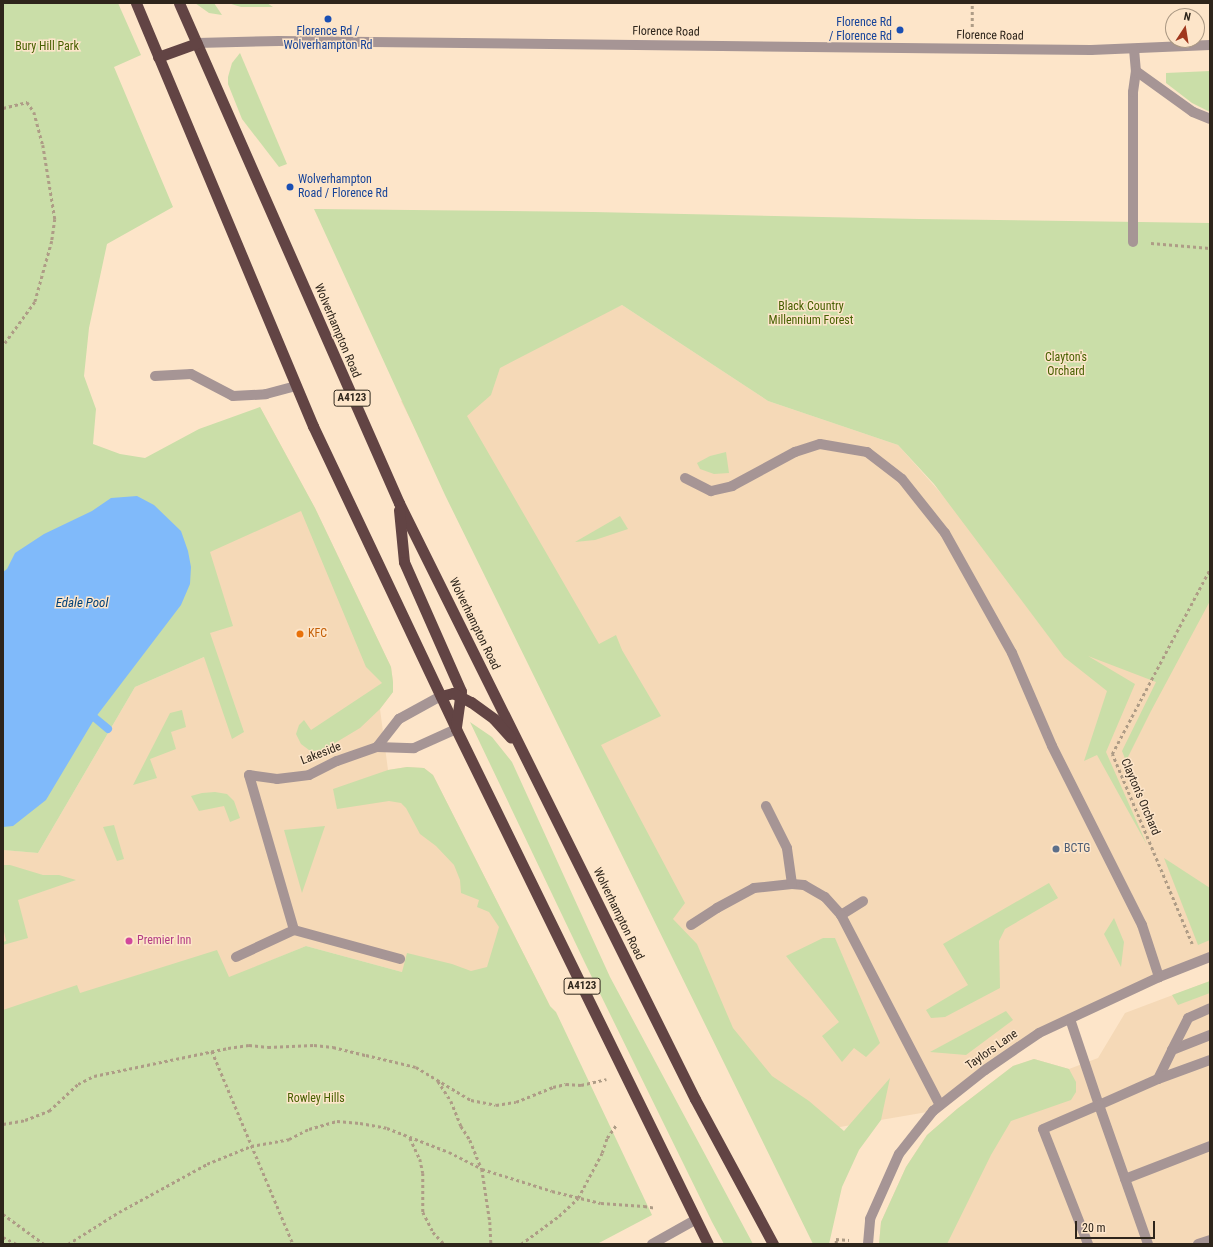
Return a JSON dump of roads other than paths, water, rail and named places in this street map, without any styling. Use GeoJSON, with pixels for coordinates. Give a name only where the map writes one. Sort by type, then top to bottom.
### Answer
{"type":"FeatureCollection","features":[{"type":"Feature","properties":{"kind":"highway","name":"A4123"},"geometry":{"type":"LineString","coordinates":[[136,3],[313,426],[456,729],[708,1244]]}},
{"type":"Feature","properties":{"kind":"highway","name":"Wolverhampton Road"},"geometry":{"type":"LineString","coordinates":[[179,3],[399,503],[695,1099],[773,1244]]}},
{"type":"Feature","properties":{"kind":"highway"},"geometry":{"type":"LineString","coordinates":[[158,57],[197,43]]}},
{"type":"Feature","properties":{"kind":"highway"},"geometry":{"type":"LineString","coordinates":[[399,503],[404,562],[461,691],[456,729]]}},
{"type":"Feature","properties":{"kind":"highway"},"geometry":{"type":"LineString","coordinates":[[441,696],[453,693],[471,702],[494,720],[520,747]]}},
{"type":"Feature","properties":{"kind":"street","name":"Florence Road"},"geometry":{"type":"LineString","coordinates":[[197,43],[287,41],[1134,49],[1210,45]]}},
{"type":"Feature","properties":{"kind":"street"},"geometry":{"type":"LineString","coordinates":[[1133,242],[1133,92],[1136,71],[1134,49]]}},
{"type":"Feature","properties":{"kind":"street"},"geometry":{"type":"LineString","coordinates":[[1136,71],[1193,112],[1210,119]]}},
{"type":"Feature","properties":{"kind":"street"},"geometry":{"type":"LineString","coordinates":[[155,376],[191,374],[233,396],[266,394],[296,386]]}},
{"type":"Feature","properties":{"kind":"street"},"geometry":{"type":"LineString","coordinates":[[684,478],[711,491],[732,486],[795,452],[820,444],[867,452],[902,479],[945,533],[1012,653],[1052,746],[1142,925],[1159,977]]}},
{"type":"Feature","properties":{"kind":"street"},"geometry":{"type":"LineString","coordinates":[[377,747],[399,719],[441,696]]}},
{"type":"Feature","properties":{"kind":"street","name":"Lakeside"},"geometry":{"type":"LineString","coordinates":[[294,930],[248,775],[277,778],[309,775],[337,761],[377,747],[414,748],[456,729]]}},
{"type":"Feature","properties":{"kind":"street"},"geometry":{"type":"LineString","coordinates":[[766,806],[787,848],[792,884]]}},
{"type":"Feature","properties":{"kind":"street"},"geometry":{"type":"LineString","coordinates":[[691,925],[717,908],[754,888],[792,884],[804,885],[825,897],[841,915],[940,1105]]}},
{"type":"Feature","properties":{"kind":"street"},"geometry":{"type":"LineString","coordinates":[[841,915],[863,901]]}},
{"type":"Feature","properties":{"kind":"street"},"geometry":{"type":"LineString","coordinates":[[236,957],[294,930],[400,959]]}},
{"type":"Feature","properties":{"kind":"street","name":"Taylors Lane"},"geometry":{"type":"LineString","coordinates":[[868,1244],[870,1219],[899,1154],[932,1111],[985,1070],[1039,1033],[1159,977],[1210,957]]}},
{"type":"Feature","properties":{"kind":"street"},"geometry":{"type":"LineString","coordinates":[[1158,1079],[1188,1018],[1210,1008]]}},
{"type":"Feature","properties":{"kind":"street"},"geometry":{"type":"LineString","coordinates":[[1070,1019],[1148,1244]]}},
{"type":"Feature","properties":{"kind":"street"},"geometry":{"type":"LineString","coordinates":[[1172,1050],[1210,1035]]}},
{"type":"Feature","properties":{"kind":"street"},"geometry":{"type":"LineString","coordinates":[[1088,1244],[1043,1129],[1158,1079],[1210,1060]]}},
{"type":"Feature","properties":{"kind":"street"},"geometry":{"type":"LineString","coordinates":[[1125,1179],[1210,1146]]}},
{"type":"Feature","properties":{"kind":"street"},"geometry":{"type":"LineString","coordinates":[[652,1244],[695,1220]]}},
{"type":"Feature","properties":{"kind":"street"},"geometry":{"type":"LineString","coordinates":[[1198,1244],[1210,1240]]}},
{"type":"Feature","properties":{"kind":"water","name":"Edale Pool"},"geometry":{"type":"Polygon","coordinates":[[[137,496],[154,505],[181,531],[188,551],[191,567],[190,584],[181,605],[95,718],[46,800],[13,826],[3,827],[3,572],[7,569],[15,553],[44,534],[92,511],[111,498],[137,496]]]}},
{"type":"Feature","properties":{"kind":"waterway"},"geometry":{"type":"LineString","coordinates":[[95,718],[108,729]]}},
{"type":"Feature","properties":{"kind":"place","name":"Florence Rd / Wolverhampton Rd"},"geometry":{"type":"Point","coordinates":[328,19]}},
{"type":"Feature","properties":{"kind":"place","name":"Florence Rd / Florence Rd"},"geometry":{"type":"Point","coordinates":[900,30]}},
{"type":"Feature","properties":{"kind":"place","name":"Wolverhampton Road / Florence Rd"},"geometry":{"type":"Point","coordinates":[290,187]}},
{"type":"Feature","properties":{"kind":"place","name":"KFC"},"geometry":{"type":"Point","coordinates":[300,634]}},
{"type":"Feature","properties":{"kind":"place","name":"BCTG"},"geometry":{"type":"Point","coordinates":[1056,849]}},
{"type":"Feature","properties":{"kind":"place","name":"Premier Inn"},"geometry":{"type":"Point","coordinates":[129,941]}},
{"type":"Feature","properties":{"kind":"park label","name":"Bury Hill Park"},"geometry":{"type":"Point","coordinates":[47,47]}},
{"type":"Feature","properties":{"kind":"park label","name":"Black Country Millennium Forest"},"geometry":{"type":"Point","coordinates":[811,314]}},
{"type":"Feature","properties":{"kind":"park label","name":"Clayton's Orchard"},"geometry":{"type":"Point","coordinates":[1066,365]}},
{"type":"Feature","properties":{"kind":"park label","name":"Rowley Hills"},"geometry":{"type":"Point","coordinates":[316,1099]}}]}
